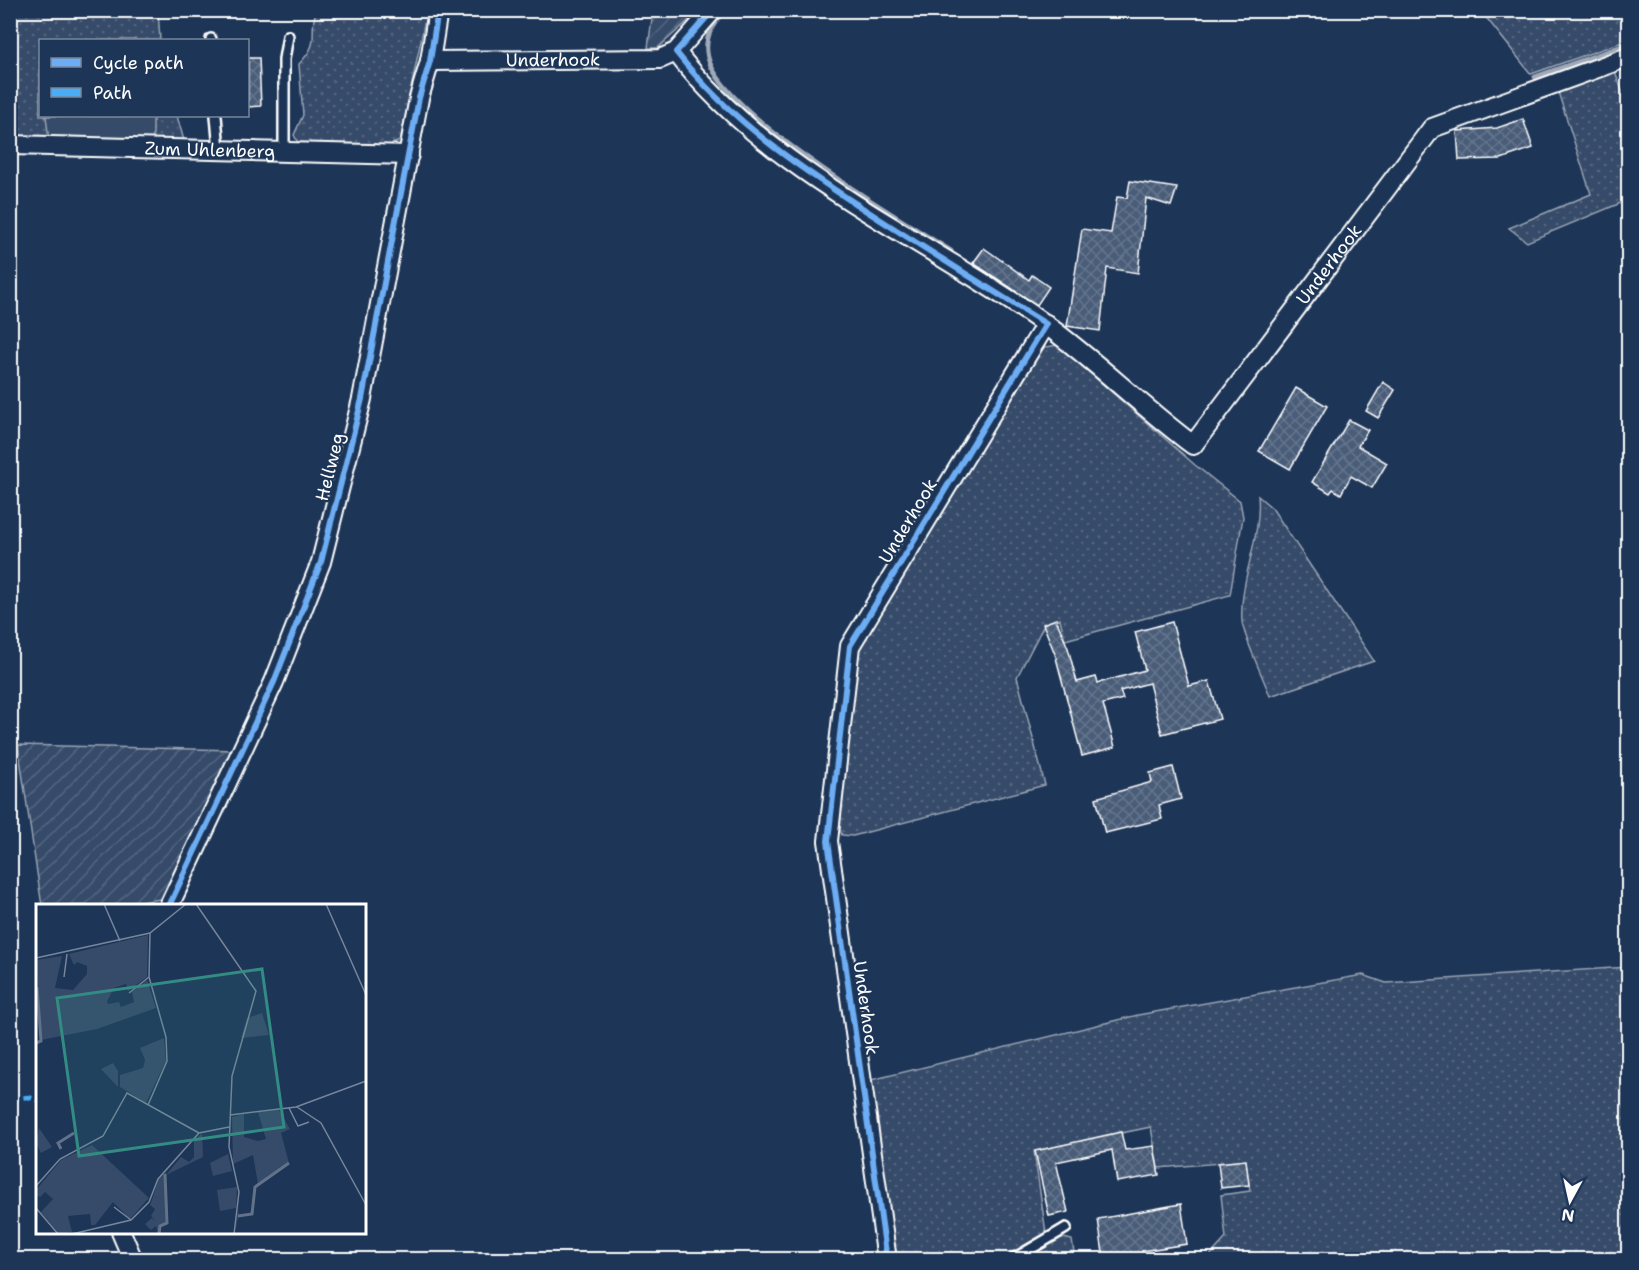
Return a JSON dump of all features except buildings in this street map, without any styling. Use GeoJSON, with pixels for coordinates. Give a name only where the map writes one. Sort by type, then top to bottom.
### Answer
{"type":"FeatureCollection","features":[{"type":"Feature","properties":{"kind":"street","name":"Hellweg"},"geometry":{"type":"LineString","coordinates":[[170,904],[274,682],[321,562],[362,399],[419,98],[430,61],[438,10]]}},
{"type":"Feature","properties":{"kind":"street"},"geometry":{"type":"LineString","coordinates":[[676,52],[713,10]]}},
{"type":"Feature","properties":{"kind":"street","name":"Underhook"},"geometry":{"type":"LineString","coordinates":[[430,61],[637,60],[660,59],[676,52],[692,72],[774,148],[821,182],[1046,324],[1156,418],[1193,445],[1432,128],[1629,57]]}},
{"type":"Feature","properties":{"kind":"street","name":"Zum Uhlenberg"},"geometry":{"type":"LineString","coordinates":[[10,145],[409,155]]}},
{"type":"Feature","properties":{"kind":"street","name":"Underhook"},"geometry":{"type":"LineString","coordinates":[[887,1260],[828,841],[850,646],[1046,324]]}},
{"type":"Feature","properties":{"kind":"street"},"geometry":{"type":"LineString","coordinates":[[121,1234],[133,1260]]}},
{"type":"Feature","properties":{"kind":"lane"},"geometry":{"type":"LineString","coordinates":[[284,152],[284,59],[288,36]]}},
{"type":"Feature","properties":{"kind":"lane"},"geometry":{"type":"LineString","coordinates":[[216,117],[219,150]]}},
{"type":"Feature","properties":{"kind":"lane"},"geometry":{"type":"LineString","coordinates":[[1012,1260],[1065,1228]]}},
{"type":"Feature","properties":{"kind":"shaded area"},"geometry":{"type":"Polygon","coordinates":[[[653,10],[699,11],[658,48],[648,48],[653,10]]]}},
{"type":"Feature","properties":{"kind":"shaded area"},"geometry":{"type":"Polygon","coordinates":[[[10,11],[158,11],[160,39],[39,39],[39,117],[177,117],[185,144],[20,140],[11,104],[10,11]]]}},
{"type":"Feature","properties":{"kind":"shaded area"},"geometry":{"type":"Polygon","coordinates":[[[316,11],[427,11],[400,141],[384,147],[301,148],[294,135],[303,115],[299,64],[312,43],[316,11]]]}},
{"type":"Feature","properties":{"kind":"shaded area"},"geometry":{"type":"Polygon","coordinates":[[[1481,11],[1628,11],[1628,40],[1531,74],[1481,11]]]}},
{"type":"Feature","properties":{"kind":"shaded area"},"geometry":{"type":"Polygon","coordinates":[[[1615,71],[1628,108],[1628,200],[1527,242],[1509,228],[1591,194],[1558,92],[1615,71]]]}},
{"type":"Feature","properties":{"kind":"shaded area"},"geometry":{"type":"Polygon","coordinates":[[[46,117],[153,117],[153,142],[49,141],[46,117]]]}},
{"type":"Feature","properties":{"kind":"shaded area"},"geometry":{"type":"Polygon","coordinates":[[[1058,345],[1195,465],[1240,501],[1243,517],[1230,595],[1065,640],[1060,619],[1045,623],[1017,677],[1045,785],[853,836],[842,835],[840,830],[856,649],[1041,348],[1058,345]]]}},
{"type":"Feature","properties":{"kind":"shaded area"},"geometry":{"type":"Polygon","coordinates":[[[1258,496],[1272,508],[1374,661],[1270,696],[1242,621],[1244,590],[1257,527],[1258,496]]]}},
{"type":"Feature","properties":{"kind":"shaded area"},"geometry":{"type":"Polygon","coordinates":[[[18,745],[236,750],[167,898],[129,904],[42,904],[18,745]]]}},
{"type":"Feature","properties":{"kind":"shaded area"},"geometry":{"type":"Polygon","coordinates":[[[1628,967],[1628,1259],[1207,1259],[1226,1238],[1221,1195],[1250,1191],[1246,1161],[1158,1168],[1151,1127],[1034,1151],[1046,1233],[1000,1259],[896,1259],[871,1080],[1138,1015],[1363,975],[1386,983],[1628,967]]]}},
{"type":"Feature","properties":{"kind":"shaded area"},"geometry":{"type":"Polygon","coordinates":[[[1060,1237],[1072,1240],[1075,1259],[1021,1260],[1060,1237]]]}},
{"type":"Feature","properties":{"kind":"waterway"},"geometry":{"type":"LineString","coordinates":[[724,10],[709,35],[707,52],[717,76],[740,103],[773,132],[812,161],[892,215],[951,251]]}},
{"type":"Feature","properties":{"kind":"waterway"},"geometry":{"type":"LineString","coordinates":[[1535,77],[1628,44]]}},
{"type":"Feature","properties":{"kind":"marked path"},"geometry":{"type":"LineString","coordinates":[[10,1099],[28,1097],[36,1099]]}},
{"type":"Feature","properties":{"kind":"cycle path"},"geometry":{"type":"LineString","coordinates":[[170,904],[274,682],[321,562],[362,399],[419,98],[430,61],[438,10]]}},
{"type":"Feature","properties":{"kind":"cycle path"},"geometry":{"type":"LineString","coordinates":[[713,10],[676,52],[722,103],[774,147],[830,187],[1046,324],[850,646],[828,841],[887,1260]]}}]}
